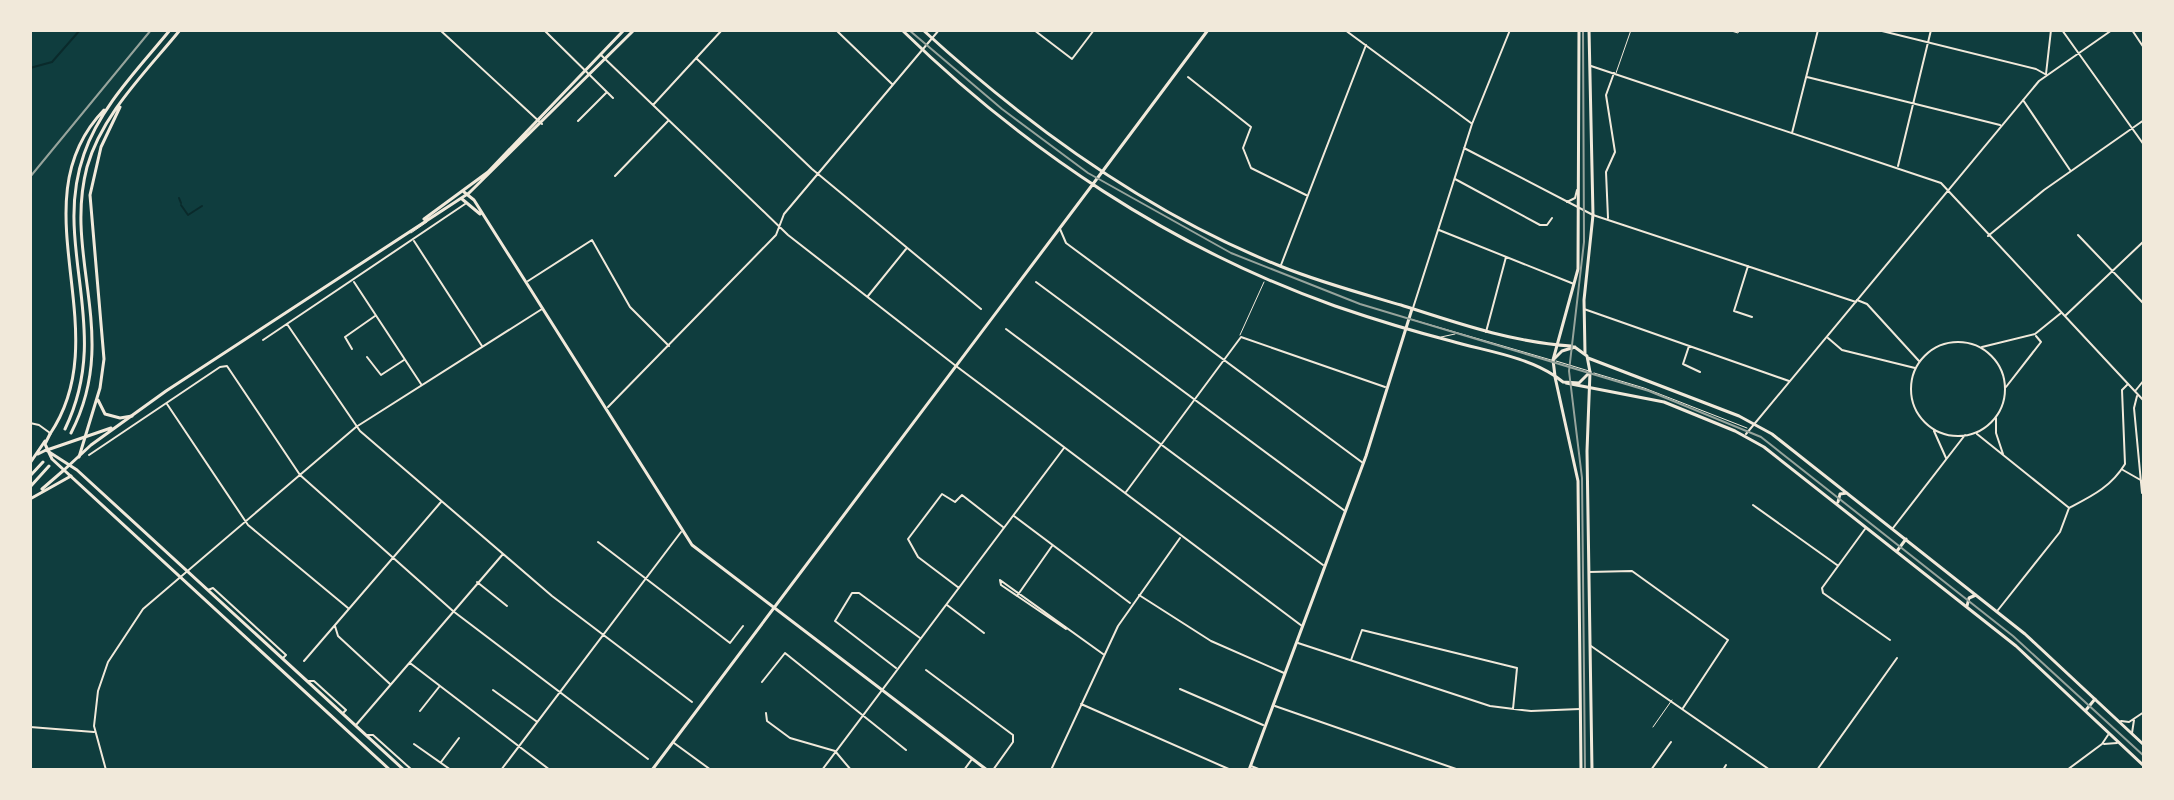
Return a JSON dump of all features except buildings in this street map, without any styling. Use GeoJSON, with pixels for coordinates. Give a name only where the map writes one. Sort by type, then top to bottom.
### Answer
{"type":"FeatureCollection","features":[{"type":"Feature","properties":{"kind":"main road"},"geometry":{"type":"LineString","coordinates":[[36,457],[67,402],[78,350],[66,231],[66,187],[88,130],[170,30]]}},
{"type":"Feature","properties":{"kind":"main road"},"geometry":{"type":"LineString","coordinates":[[71,433],[87,391],[93,354],[82,229],[84,183],[102,131],[180,30]]}},
{"type":"Feature","properties":{"kind":"main road"},"geometry":{"type":"LineString","coordinates":[[30,499],[115,427],[464,192],[540,122],[624,30]]}},
{"type":"Feature","properties":{"kind":"main road"},"geometry":{"type":"LineString","coordinates":[[418,224],[469,193],[634,30]]}},
{"type":"Feature","properties":{"kind":"main road"},"geometry":{"type":"LineString","coordinates":[[902,30],[1008,122],[1093,185],[1163,229],[1266,279],[1407,329],[1512,358],[1563,382],[1649,398],[1745,435],[1967,606],[2086,710],[2144,766]]}},
{"type":"Feature","properties":{"kind":"main road"},"geometry":{"type":"LineString","coordinates":[[923,30],[1019,111],[1102,172],[1202,230],[1281,266],[1412,309],[1486,332],[1575,347],[1585,353],[1590,372],[1592,770]]}},
{"type":"Feature","properties":{"kind":"main road"},"geometry":{"type":"LineString","coordinates":[[652,770],[1208,30]]}},
{"type":"Feature","properties":{"kind":"main road"},"geometry":{"type":"LineString","coordinates":[[1579,30],[1579,208],[1575,284],[1553,360],[1578,481],[1581,770]]}},
{"type":"Feature","properties":{"kind":"main road"},"geometry":{"type":"LineString","coordinates":[[1585,353],[1584,309],[1593,215],[1589,30]]}},
{"type":"Feature","properties":{"kind":"main road"},"geometry":{"type":"LineString","coordinates":[[77,470],[98,398],[104,339],[90,195],[101,147],[130,92]]}},
{"type":"Feature","properties":{"kind":"main road"},"geometry":{"type":"LineString","coordinates":[[65,429],[80,388],[87,347],[75,223],[76,183],[88,143],[112,102]]}},
{"type":"Feature","properties":{"kind":"main road"},"geometry":{"type":"LineString","coordinates":[[464,192],[469,193]]}},
{"type":"Feature","properties":{"kind":"main road"},"geometry":{"type":"LineString","coordinates":[[464,192],[462,198],[465,204],[480,214]]}},
{"type":"Feature","properties":{"kind":"main road"},"geometry":{"type":"LineString","coordinates":[[469,193],[682,531],[705,558],[987,770]]}},
{"type":"Feature","properties":{"kind":"main road"},"geometry":{"type":"LineString","coordinates":[[1250,768],[1364,463],[1412,309]]}},
{"type":"Feature","properties":{"kind":"main road"},"geometry":{"type":"LineString","coordinates":[[1553,360],[1562,351],[1575,347]]}},
{"type":"Feature","properties":{"kind":"main road"},"geometry":{"type":"LineString","coordinates":[[1588,358],[1754,423],[1997,611],[2144,745]]}},
{"type":"Feature","properties":{"kind":"main road"},"geometry":{"type":"LineString","coordinates":[[1563,382],[1580,383],[1590,372]]}},
{"type":"Feature","properties":{"kind":"main road"},"geometry":{"type":"LineString","coordinates":[[98,398],[105,414],[121,418],[132,416]]}},
{"type":"Feature","properties":{"kind":"main road"},"geometry":{"type":"LineString","coordinates":[[30,463],[46,450],[115,427]]}},
{"type":"Feature","properties":{"kind":"main road"},"geometry":{"type":"LineString","coordinates":[[45,441],[46,450],[64,470],[390,770]]}},
{"type":"Feature","properties":{"kind":"main road"},"geometry":{"type":"LineString","coordinates":[[46,450],[77,470],[404,770]]}},
{"type":"Feature","properties":{"kind":"main road"},"geometry":{"type":"LineString","coordinates":[[30,476],[43,462]]}},
{"type":"Feature","properties":{"kind":"main road"},"geometry":{"type":"LineString","coordinates":[[30,487],[49,466]]}},
{"type":"Feature","properties":{"kind":"main road"},"geometry":{"type":"LineString","coordinates":[[30,499],[71,476]]}},
{"type":"Feature","properties":{"kind":"main road"},"geometry":{"type":"LineString","coordinates":[[1839,505],[1839,496],[1847,493]]}},
{"type":"Feature","properties":{"kind":"main road"},"geometry":{"type":"LineString","coordinates":[[1897,551],[1906,539]]}},
{"type":"Feature","properties":{"kind":"main road"},"geometry":{"type":"LineString","coordinates":[[1967,606],[1969,598],[1976,595]]}},
{"type":"Feature","properties":{"kind":"main road"},"geometry":{"type":"LineString","coordinates":[[1581,674],[1591,674]]}},
{"type":"Feature","properties":{"kind":"main road"},"geometry":{"type":"LineString","coordinates":[[2086,710],[2095,699]]}},
{"type":"Feature","properties":{"kind":"street"},"geometry":{"type":"LineString","coordinates":[[440,30],[540,122]]}},
{"type":"Feature","properties":{"kind":"street"},"geometry":{"type":"LineString","coordinates":[[544,30],[587,69],[613,98]]}},
{"type":"Feature","properties":{"kind":"street"},"geometry":{"type":"LineString","coordinates":[[653,105],[722,30]]}},
{"type":"Feature","properties":{"kind":"street"},"geometry":{"type":"LineString","coordinates":[[836,30],[893,85]]}},
{"type":"Feature","properties":{"kind":"street"},"geometry":{"type":"LineString","coordinates":[[607,408],[776,235],[779,226],[819,173],[939,30]]}},
{"type":"Feature","properties":{"kind":"street"},"geometry":{"type":"LineString","coordinates":[[1034,30],[1072,59],[1094,30]]}},
{"type":"Feature","properties":{"kind":"street"},"geometry":{"type":"LineString","coordinates":[[1041,35],[1045,30]]}},
{"type":"Feature","properties":{"kind":"street"},"geometry":{"type":"LineString","coordinates":[[1345,30],[1472,124]]}},
{"type":"Feature","properties":{"kind":"street"},"geometry":{"type":"LineString","coordinates":[[1412,309],[1472,124],[1510,30]]}},
{"type":"Feature","properties":{"kind":"street"},"geometry":{"type":"LineString","coordinates":[[1792,133],[1818,30]]}},
{"type":"Feature","properties":{"kind":"street"},"geometry":{"type":"LineString","coordinates":[[1878,30],[2036,69],[2046,75]]}},
{"type":"Feature","properties":{"kind":"street"},"geometry":{"type":"LineString","coordinates":[[1898,167],[1931,30]]}},
{"type":"Feature","properties":{"kind":"street"},"geometry":{"type":"LineString","coordinates":[[2046,75],[2051,30]]}},
{"type":"Feature","properties":{"kind":"street"},"geometry":{"type":"LineString","coordinates":[[2062,30],[2144,145]]}},
{"type":"Feature","properties":{"kind":"street"},"geometry":{"type":"LineString","coordinates":[[1745,435],[2023,100],[2046,75],[2112,30]]}},
{"type":"Feature","properties":{"kind":"street"},"geometry":{"type":"LineString","coordinates":[[2132,30],[2144,48]]}},
{"type":"Feature","properties":{"kind":"street"},"geometry":{"type":"LineString","coordinates":[[1281,266],[1366,45]]}},
{"type":"Feature","properties":{"kind":"street"},"geometry":{"type":"LineString","coordinates":[[601,55],[779,226],[956,366],[1303,627]]}},
{"type":"Feature","properties":{"kind":"street"},"geometry":{"type":"LineString","coordinates":[[696,58],[819,173],[981,309]]}},
{"type":"Feature","properties":{"kind":"street"},"geometry":{"type":"LineString","coordinates":[[1589,66],[1615,72],[1937,181],[2144,401]]}},
{"type":"Feature","properties":{"kind":"street"},"geometry":{"type":"LineString","coordinates":[[1608,219],[1606,172],[1615,152],[1606,95],[1615,72]]}},
{"type":"Feature","properties":{"kind":"street"},"geometry":{"type":"LineString","coordinates":[[1188,77],[1251,127],[1243,148],[1251,168],[1307,196]]}},
{"type":"Feature","properties":{"kind":"street"},"geometry":{"type":"LineString","coordinates":[[1807,77],[2002,125]]}},
{"type":"Feature","properties":{"kind":"street"},"geometry":{"type":"LineString","coordinates":[[578,121],[607,92]]}},
{"type":"Feature","properties":{"kind":"street"},"geometry":{"type":"LineString","coordinates":[[2023,100],[2071,171]]}},
{"type":"Feature","properties":{"kind":"street"},"geometry":{"type":"LineString","coordinates":[[615,176],[669,120]]}},
{"type":"Feature","properties":{"kind":"street"},"geometry":{"type":"LineString","coordinates":[[1988,236],[2071,171],[2144,120]]}},
{"type":"Feature","properties":{"kind":"street"},"geometry":{"type":"LineString","coordinates":[[1464,148],[1593,215],[1867,304],[1920,362]]}},
{"type":"Feature","properties":{"kind":"street"},"geometry":{"type":"LineString","coordinates":[[1454,179],[1540,225],[1547,225],[1552,218]]}},
{"type":"Feature","properties":{"kind":"street"},"geometry":{"type":"LineString","coordinates":[[1565,202],[1575,198],[1579,186]]}},
{"type":"Feature","properties":{"kind":"street"},"geometry":{"type":"LineString","coordinates":[[263,340],[465,204]]}},
{"type":"Feature","properties":{"kind":"street"},"geometry":{"type":"LineString","coordinates":[[1060,229],[1064,242],[1364,463]]}},
{"type":"Feature","properties":{"kind":"street"},"geometry":{"type":"LineString","coordinates":[[1438,229],[1575,284]]}},
{"type":"Feature","properties":{"kind":"street"},"geometry":{"type":"LineString","coordinates":[[2078,235],[2144,304]]}},
{"type":"Feature","properties":{"kind":"street"},"geometry":{"type":"LineString","coordinates":[[413,240],[482,346]]}},
{"type":"Feature","properties":{"kind":"street"},"geometry":{"type":"LineString","coordinates":[[527,282],[592,240],[630,307],[669,346]]}},
{"type":"Feature","properties":{"kind":"street"},"geometry":{"type":"LineString","coordinates":[[1980,347],[2035,334],[2063,314],[2144,241]]}},
{"type":"Feature","properties":{"kind":"street"},"geometry":{"type":"LineString","coordinates":[[868,297],[906,249]]}},
{"type":"Feature","properties":{"kind":"street"},"geometry":{"type":"LineString","coordinates":[[1486,332],[1506,256]]}},
{"type":"Feature","properties":{"kind":"street"},"geometry":{"type":"LineString","coordinates":[[1749,265],[1734,311],[1752,317]]}},
{"type":"Feature","properties":{"kind":"street"},"geometry":{"type":"LineString","coordinates":[[353,281],[422,385]]}},
{"type":"Feature","properties":{"kind":"street"},"geometry":{"type":"LineString","coordinates":[[1036,282],[1346,511]]}},
{"type":"Feature","properties":{"kind":"street"},"geometry":{"type":"LineString","coordinates":[[106,770],[95,732],[94,709],[108,662],[134,619],[356,427],[543,308]]}},
{"type":"Feature","properties":{"kind":"street"},"geometry":{"type":"LineString","coordinates":[[1584,309],[1790,381]]}},
{"type":"Feature","properties":{"kind":"street"},"geometry":{"type":"LineString","coordinates":[[352,349],[345,337],[376,315]]}},
{"type":"Feature","properties":{"kind":"street"},"geometry":{"type":"LineString","coordinates":[[287,324],[356,427],[503,554],[692,702]]}},
{"type":"Feature","properties":{"kind":"street"},"geometry":{"type":"LineString","coordinates":[[1006,329],[1325,566]]}},
{"type":"Feature","properties":{"kind":"street"},"geometry":{"type":"LineString","coordinates":[[2005,459],[1996,433],[1996,417],[2005,388],[2041,342],[2035,334]]}},
{"type":"Feature","properties":{"kind":"street"},"geometry":{"type":"LineString","coordinates":[[1125,493],[1241,337],[1388,388]]}},
{"type":"Feature","properties":{"kind":"street"},"geometry":{"type":"LineString","coordinates":[[1827,337],[1842,350],[1916,368]]}},
{"type":"Feature","properties":{"kind":"street"},"geometry":{"type":"LineString","coordinates":[[1947,461],[1933,430],[1912,406],[1910,390],[1920,362],[1944,344],[1968,343],[1980,347],[1998,363],[2005,388]]}},
{"type":"Feature","properties":{"kind":"street"},"geometry":{"type":"LineString","coordinates":[[1689,345],[1683,364],[1700,372]]}},
{"type":"Feature","properties":{"kind":"street"},"geometry":{"type":"LineString","coordinates":[[367,357],[381,375],[405,360]]}},
{"type":"Feature","properties":{"kind":"street"},"geometry":{"type":"LineString","coordinates":[[89,455],[226,366],[300,475],[395,556],[453,611],[648,759]]}},
{"type":"Feature","properties":{"kind":"street"},"geometry":{"type":"LineString","coordinates":[[2135,391],[2144,382]]}},
{"type":"Feature","properties":{"kind":"street"},"geometry":{"type":"LineString","coordinates":[[1997,611],[2060,532],[2069,508],[2104,490],[2125,464],[2122,390],[2128,384]]}},
{"type":"Feature","properties":{"kind":"street"},"geometry":{"type":"LineString","coordinates":[[2138,395],[2134,408],[2142,493]]}},
{"type":"Feature","properties":{"kind":"street"},"geometry":{"type":"LineString","coordinates":[[166,403],[245,522],[348,608]]}},
{"type":"Feature","properties":{"kind":"street"},"geometry":{"type":"LineString","coordinates":[[1933,430],[1974,434],[1996,417]]}},
{"type":"Feature","properties":{"kind":"street"},"geometry":{"type":"LineString","coordinates":[[30,423],[39,425],[50,434]]}},
{"type":"Feature","properties":{"kind":"street"},"geometry":{"type":"LineString","coordinates":[[1974,434],[2069,508]]}},
{"type":"Feature","properties":{"kind":"street"},"geometry":{"type":"LineString","coordinates":[[1893,529],[1966,435]]}},
{"type":"Feature","properties":{"kind":"street"},"geometry":{"type":"LineString","coordinates":[[822,770],[1064,448]]}},
{"type":"Feature","properties":{"kind":"street"},"geometry":{"type":"LineString","coordinates":[[2122,469],[2144,482]]}},
{"type":"Feature","properties":{"kind":"street"},"geometry":{"type":"LineString","coordinates":[[959,588],[918,557],[908,542],[935,503],[942,494],[955,502],[962,495],[1004,528]]}},
{"type":"Feature","properties":{"kind":"street"},"geometry":{"type":"LineString","coordinates":[[304,661],[442,501]]}},
{"type":"Feature","properties":{"kind":"street"},"geometry":{"type":"LineString","coordinates":[[1753,505],[1838,566]]}},
{"type":"Feature","properties":{"kind":"street"},"geometry":{"type":"LineString","coordinates":[[1014,515],[1131,604]]}},
{"type":"Feature","properties":{"kind":"street"},"geometry":{"type":"LineString","coordinates":[[1866,526],[1822,588],[1823,593],[1890,640]]}},
{"type":"Feature","properties":{"kind":"street"},"geometry":{"type":"LineString","coordinates":[[501,770],[682,531]]}},
{"type":"Feature","properties":{"kind":"street"},"geometry":{"type":"LineString","coordinates":[[1051,770],[1080,703],[1131,604],[1181,536]]}},
{"type":"Feature","properties":{"kind":"street"},"geometry":{"type":"LineString","coordinates":[[598,542],[730,643],[743,626]]}},
{"type":"Feature","properties":{"kind":"street"},"geometry":{"type":"LineString","coordinates":[[1017,596],[1053,545]]}},
{"type":"Feature","properties":{"kind":"street"},"geometry":{"type":"LineString","coordinates":[[355,726],[503,554]]}},
{"type":"Feature","properties":{"kind":"street"},"geometry":{"type":"LineString","coordinates":[[1589,572],[1636,574],[1728,640],[1683,708]]}},
{"type":"Feature","properties":{"kind":"street"},"geometry":{"type":"LineString","coordinates":[[1066,629],[1002,579],[999,582],[1017,596],[1104,655]]}},
{"type":"Feature","properties":{"kind":"street"},"geometry":{"type":"LineString","coordinates":[[477,582],[507,606]]}},
{"type":"Feature","properties":{"kind":"street"},"geometry":{"type":"LineString","coordinates":[[897,669],[836,623],[836,615],[852,593],[859,593],[921,639]]}},
{"type":"Feature","properties":{"kind":"street"},"geometry":{"type":"LineString","coordinates":[[1138,594],[1211,641],[1285,674]]}},
{"type":"Feature","properties":{"kind":"street"},"geometry":{"type":"LineString","coordinates":[[946,604],[984,633]]}},
{"type":"Feature","properties":{"kind":"street"},"geometry":{"type":"LineString","coordinates":[[335,625],[338,636],[390,684]]}},
{"type":"Feature","properties":{"kind":"street"},"geometry":{"type":"LineString","coordinates":[[1351,660],[1362,630],[1517,668],[1512,710]]}},
{"type":"Feature","properties":{"kind":"street"},"geometry":{"type":"LineString","coordinates":[[1297,643],[1490,706],[1512,710],[1580,709]]}},
{"type":"Feature","properties":{"kind":"street"},"geometry":{"type":"LineString","coordinates":[[1591,646],[1770,770]]}},
{"type":"Feature","properties":{"kind":"street"},"geometry":{"type":"LineString","coordinates":[[780,649],[906,750]]}},
{"type":"Feature","properties":{"kind":"street"},"geometry":{"type":"LineString","coordinates":[[762,682],[785,653]]}},
{"type":"Feature","properties":{"kind":"street"},"geometry":{"type":"LineString","coordinates":[[1817,770],[1897,658]]}},
{"type":"Feature","properties":{"kind":"street"},"geometry":{"type":"LineString","coordinates":[[409,662],[550,770]]}},
{"type":"Feature","properties":{"kind":"street"},"geometry":{"type":"LineString","coordinates":[[926,670],[1013,735],[1013,742],[993,770]]}},
{"type":"Feature","properties":{"kind":"street"},"geometry":{"type":"LineString","coordinates":[[420,711],[440,686]]}},
{"type":"Feature","properties":{"kind":"street"},"geometry":{"type":"LineString","coordinates":[[1180,689],[1266,726]]}},
{"type":"Feature","properties":{"kind":"street"},"geometry":{"type":"LineString","coordinates":[[493,690],[537,722]]}},
{"type":"Feature","properties":{"kind":"street"},"geometry":{"type":"LineString","coordinates":[[1080,703],[1231,770]]}},
{"type":"Feature","properties":{"kind":"street"},"geometry":{"type":"LineString","coordinates":[[1273,706],[1459,770]]}},
{"type":"Feature","properties":{"kind":"street"},"geometry":{"type":"LineString","coordinates":[[2118,720],[2134,720],[2144,712]]}},
{"type":"Feature","properties":{"kind":"street"},"geometry":{"type":"LineString","coordinates":[[766,713],[767,721],[790,738],[835,751],[851,770]]}},
{"type":"Feature","properties":{"kind":"street"},"geometry":{"type":"LineString","coordinates":[[2133,734],[2134,720]]}},
{"type":"Feature","properties":{"kind":"street"},"geometry":{"type":"LineString","coordinates":[[30,727],[95,732]]}},
{"type":"Feature","properties":{"kind":"street"},"geometry":{"type":"LineString","coordinates":[[2102,744],[2106,729]]}},
{"type":"Feature","properties":{"kind":"street"},"geometry":{"type":"LineString","coordinates":[[366,735],[373,735],[412,770]]}},
{"type":"Feature","properties":{"kind":"street"},"geometry":{"type":"LineString","coordinates":[[440,763],[459,738]]}},
{"type":"Feature","properties":{"kind":"street"},"geometry":{"type":"LineString","coordinates":[[673,742],[711,770]]}},
{"type":"Feature","properties":{"kind":"street"},"geometry":{"type":"LineString","coordinates":[[1651,770],[1671,742]]}},
{"type":"Feature","properties":{"kind":"street"},"geometry":{"type":"LineString","coordinates":[[414,744],[451,770]]}},
{"type":"Feature","properties":{"kind":"street"},"geometry":{"type":"LineString","coordinates":[[2067,770],[2102,744],[2121,744]]}},
{"type":"Feature","properties":{"kind":"street"},"geometry":{"type":"LineString","coordinates":[[964,770],[972,759]]}},
{"type":"Feature","properties":{"kind":"street"},"geometry":{"type":"LineString","coordinates":[[1723,770],[1726,765]]}},
{"type":"Feature","properties":{"kind":"street"},"geometry":{"type":"LineString","coordinates":[[1250,768],[1261,770]]}},
{"type":"Feature","properties":{"kind":"lane"},"geometry":{"type":"LineString","coordinates":[[1615,72],[1631,30]]}},
{"type":"Feature","properties":{"kind":"lane"},"geometry":{"type":"LineString","coordinates":[[1728,30],[1738,33],[1739,30]]}},
{"type":"Feature","properties":{"kind":"lane"},"geometry":{"type":"LineString","coordinates":[[394,240],[416,231],[430,218]]}},
{"type":"Feature","properties":{"kind":"lane"},"geometry":{"type":"LineString","coordinates":[[1241,337],[1266,279]]}},
{"type":"Feature","properties":{"kind":"lane"},"geometry":{"type":"LineString","coordinates":[[1410,319],[1644,388],[1749,430]]}},
{"type":"Feature","properties":{"kind":"lane"},"geometry":{"type":"LineString","coordinates":[[1439,338],[1458,333]]}},
{"type":"Feature","properties":{"kind":"lane"},"geometry":{"type":"LineString","coordinates":[[1653,727],[1672,700]]}},
{"type":"Feature","properties":{"kind":"waterway"},"geometry":{"type":"LineString","coordinates":[[30,68],[52,62],[80,30]]}},
{"type":"Feature","properties":{"kind":"waterway"},"geometry":{"type":"LineString","coordinates":[[179,198],[181,203]]}},
{"type":"Feature","properties":{"kind":"waterway"},"geometry":{"type":"LineString","coordinates":[[181,205],[188,215],[202,206]]}},
{"type":"Feature","properties":{"kind":"tram line"},"geometry":{"type":"LineString","coordinates":[[909,30],[1002,109],[1088,173],[1231,253],[1360,304],[1649,391],[1761,437],[2013,636],[2144,756]]}},
{"type":"Feature","properties":{"kind":"tram line"},"geometry":{"type":"LineString","coordinates":[[1583,30],[1584,242],[1569,371],[1582,478],[1585,770]]}},
{"type":"Feature","properties":{"kind":"railway"},"geometry":{"type":"LineString","coordinates":[[30,177],[151,30]]}}]}
